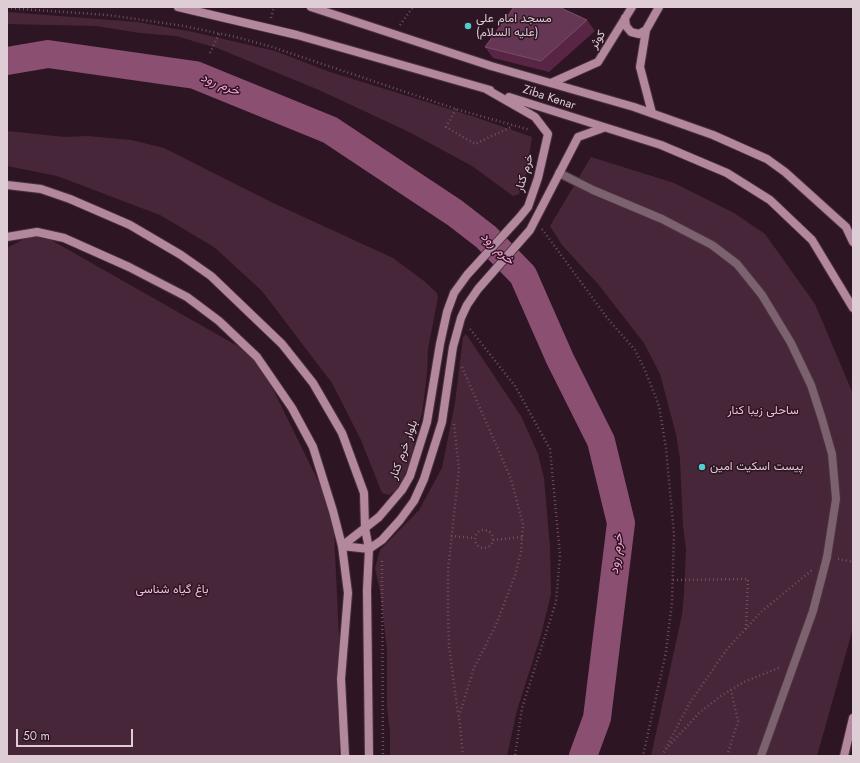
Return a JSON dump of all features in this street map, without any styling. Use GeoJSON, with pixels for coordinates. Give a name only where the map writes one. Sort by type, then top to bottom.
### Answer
{"type":"FeatureCollection","features":[{"type":"Feature","properties":{"kind":"main road","name":"Ziba Kenar"},"geometry":{"type":"LineString","coordinates":[[178,7],[297,35],[486,89],[662,146],[727,173],[770,200],[812,240],[853,308]]}},
{"type":"Feature","properties":{"kind":"main road","name":"Ziba Kenar"},"geometry":{"type":"LineString","coordinates":[[311,7],[491,66],[652,113],[713,135],[767,159],[846,227],[853,242]]}},
{"type":"Feature","properties":{"kind":"main road","name":"کوثر"},"geometry":{"type":"LineString","coordinates":[[551,83],[598,62],[632,7]]}},
{"type":"Feature","properties":{"kind":"main road"},"geometry":{"type":"LineString","coordinates":[[652,113],[640,67],[646,30],[659,7]]}},
{"type":"Feature","properties":{"kind":"main road"},"geometry":{"type":"LineString","coordinates":[[626,18],[626,26],[631,32],[639,34],[646,30]]}},
{"type":"Feature","properties":{"kind":"main road"},"geometry":{"type":"LineString","coordinates":[[486,89],[535,117],[548,134]]}},
{"type":"Feature","properties":{"kind":"main road"},"geometry":{"type":"LineString","coordinates":[[342,546],[369,549],[382,540],[414,501],[426,473],[442,422],[453,347],[461,318],[467,305],[478,288],[530,230],[536,221],[542,205],[578,137],[603,128]]}},
{"type":"Feature","properties":{"kind":"main road","name":"خرم کنار"},"geometry":{"type":"LineString","coordinates":[[467,275],[528,207],[538,178],[548,134]]}},
{"type":"Feature","properties":{"kind":"main road"},"geometry":{"type":"LineString","coordinates":[[7,185],[41,190],[70,199],[130,225],[182,256],[211,276],[258,319],[282,344],[313,383],[342,434],[364,493],[365,528],[369,549],[370,756]]}},
{"type":"Feature","properties":{"kind":"main road"},"geometry":{"type":"LineString","coordinates":[[7,237],[37,232],[64,238],[129,267],[187,297],[219,321],[257,357],[292,408],[313,447],[333,511],[342,546],[348,593],[341,680],[345,756]]}},
{"type":"Feature","properties":{"kind":"main road","name":"بلوار خرم کنار"},"geometry":{"type":"LineString","coordinates":[[342,546],[379,517],[402,490],[410,476],[427,422],[447,312],[454,293],[467,275]]}},
{"type":"Feature","properties":{"kind":"main road"},"geometry":{"type":"LineString","coordinates":[[844,756],[853,718]]}},
{"type":"Feature","properties":{"kind":"street"},"geometry":{"type":"LineString","coordinates":[[559,173],[593,190],[662,219],[712,245],[737,264],[762,295],[791,343],[811,385],[832,454],[836,499],[827,557],[813,611],[761,756]]}},
{"type":"Feature","properties":{"kind":"path"},"geometry":{"type":"LineString","coordinates":[[7,8],[108,15],[184,26],[219,34],[272,47],[456,109],[513,126],[548,134]]}},
{"type":"Feature","properties":{"kind":"path"},"geometry":{"type":"LineString","coordinates":[[210,53],[219,34]]}},
{"type":"Feature","properties":{"kind":"path"},"geometry":{"type":"LineString","coordinates":[[456,109],[446,127],[475,144],[513,126]]}},
{"type":"Feature","properties":{"kind":"path"},"geometry":{"type":"LineString","coordinates":[[536,221],[608,320],[634,350],[645,370],[657,399],[666,448],[674,534],[673,580],[666,652],[643,756]]}},
{"type":"Feature","properties":{"kind":"path"},"geometry":{"type":"LineString","coordinates":[[461,318],[515,386],[550,449],[560,555],[556,602],[522,708],[515,756]]}},
{"type":"Feature","properties":{"kind":"path"},"geometry":{"type":"LineString","coordinates":[[453,347],[511,479],[523,524],[521,552],[515,576],[496,624],[474,668],[458,716]]}},
{"type":"Feature","properties":{"kind":"path"},"geometry":{"type":"LineString","coordinates":[[453,416],[459,469],[448,571],[449,646],[463,756]]}},
{"type":"Feature","properties":{"kind":"path"},"geometry":{"type":"LineString","coordinates":[[483,529],[490,532],[493,540],[492,544],[485,548],[477,545],[474,538],[476,533],[483,529]]}},
{"type":"Feature","properties":{"kind":"path"},"geometry":{"type":"LineString","coordinates":[[451,536],[474,538]]}},
{"type":"Feature","properties":{"kind":"path"},"geometry":{"type":"LineString","coordinates":[[493,540],[522,537]]}},
{"type":"Feature","properties":{"kind":"path"},"geometry":{"type":"LineString","coordinates":[[382,540],[384,756]]}},
{"type":"Feature","properties":{"kind":"path"},"geometry":{"type":"LineString","coordinates":[[662,755],[689,704],[728,648],[762,612],[827,557],[853,562]]}},
{"type":"Feature","properties":{"kind":"path"},"geometry":{"type":"LineString","coordinates":[[673,580],[748,579],[746,629]]}},
{"type":"Feature","properties":{"kind":"path"},"geometry":{"type":"LineString","coordinates":[[662,755],[680,732],[699,713],[731,690],[744,682],[794,663]]}},
{"type":"Feature","properties":{"kind":"path"},"geometry":{"type":"LineString","coordinates":[[727,756],[738,721],[731,690]]}},
{"type":"Feature","properties":{"kind":"green space"},"geometry":{"type":"Polygon","coordinates":[[[7,12],[137,22],[193,32],[275,51],[330,72],[475,117],[532,137],[526,175],[519,194],[513,196],[472,166],[409,132],[319,90],[217,48],[176,36],[140,33],[96,26],[7,24],[7,12]]]}},
{"type":"Feature","properties":{"kind":"green space"},"geometry":{"type":"Polygon","coordinates":[[[7,131],[65,137],[88,136],[131,140],[164,148],[271,202],[393,258],[424,281],[437,293],[438,297],[428,349],[427,374],[422,414],[416,431],[412,457],[402,481],[395,491],[389,495],[382,493],[361,440],[332,383],[262,291],[214,247],[160,215],[57,176],[7,166],[7,131]]]}},
{"type":"Feature","properties":{"kind":"green space","name":"ساحلی زیبا کنار"},"geometry":{"type":"Polygon","coordinates":[[[591,157],[674,183],[734,213],[765,234],[815,304],[853,394],[853,628],[817,756],[651,756],[682,615],[686,549],[683,526],[680,459],[676,434],[660,374],[644,343],[598,284],[562,245],[550,226],[591,157]]]}},
{"type":"Feature","properties":{"kind":"green space","name":"باغ گیاه شناسی"},"geometry":{"type":"Polygon","coordinates":[[[37,232],[257,357],[333,511],[341,679],[339,756],[7,756],[7,248],[37,232]]]}},
{"type":"Feature","properties":{"kind":"green space"},"geometry":{"type":"Polygon","coordinates":[[[466,334],[521,416],[538,454],[544,478],[550,548],[551,594],[541,635],[517,710],[507,756],[390,756],[390,732],[387,707],[387,649],[380,591],[375,568],[380,550],[419,510],[442,468],[455,403],[463,337],[466,334]]]}},
{"type":"Feature","properties":{"kind":"building"},"geometry":{"type":"Polygon","coordinates":[[[514,7],[559,7],[587,20],[541,61],[485,47],[514,7]]]}},
{"type":"Feature","properties":{"kind":"waterway","name":"خرم رود"},"geometry":{"type":"LineString","coordinates":[[7,61],[48,54],[195,75],[330,130],[455,213],[486,237],[523,275],[560,359],[601,441],[621,523],[597,718],[583,756]]}},
{"type":"Feature","properties":{"kind":"place","name":"مسجد امام علی (علیه السلام)"},"geometry":{"type":"Point","coordinates":[468,26]}},
{"type":"Feature","properties":{"kind":"place","name":"پیست اسکیت امین"},"geometry":{"type":"Point","coordinates":[702,467]}}]}
